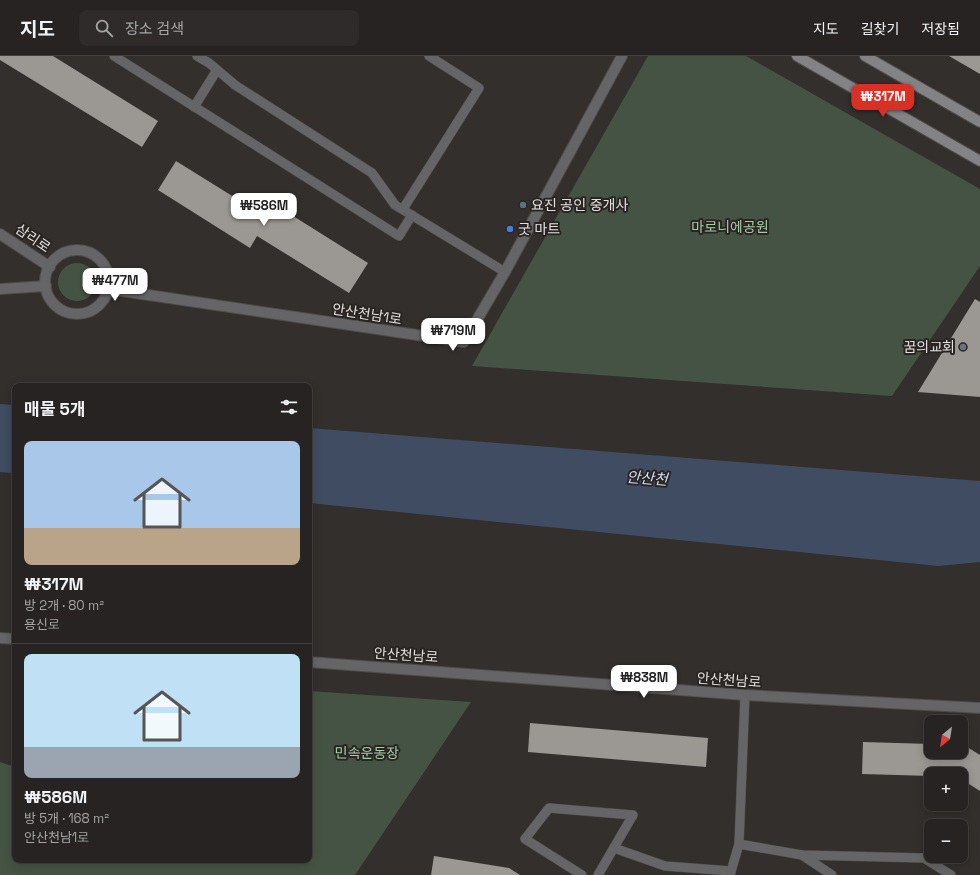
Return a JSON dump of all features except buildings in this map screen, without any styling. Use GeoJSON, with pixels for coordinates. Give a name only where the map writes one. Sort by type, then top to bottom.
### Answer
{"type":"FeatureCollection","features":[{"type":"Feature","properties":{"kind":"main road"},"geometry":{"type":"LineString","coordinates":[[797,56],[980,161]]}},
{"type":"Feature","properties":{"kind":"main road"},"geometry":{"type":"LineString","coordinates":[[865,56],[980,122]]}},
{"type":"Feature","properties":{"kind":"street","name":"안산천남1로"},"geometry":{"type":"LineString","coordinates":[[108,289],[464,342],[505,272],[622,56]]}},
{"type":"Feature","properties":{"kind":"street","name":"삼리로"},"geometry":{"type":"LineString","coordinates":[[0,234],[50,267]]}},
{"type":"Feature","properties":{"kind":"street"},"geometry":{"type":"LineString","coordinates":[[76,250],[85,251],[95,255],[102,262],[107,271],[109,280],[108,289],[104,299],[98,307],[89,312],[79,314],[69,313],[60,309],[53,302],[46,286],[46,274],[50,267],[57,257],[66,252],[76,250]]}},
{"type":"Feature","properties":{"kind":"street"},"geometry":{"type":"LineString","coordinates":[[0,289],[46,286]]}},
{"type":"Feature","properties":{"kind":"street"},"geometry":{"type":"LineString","coordinates":[[0,638],[12,640]]}},
{"type":"Feature","properties":{"kind":"street","name":"안산천남로"},"geometry":{"type":"LineString","coordinates":[[312,662],[745,696],[980,708]]}},
{"type":"Feature","properties":{"kind":"lane"},"geometry":{"type":"LineString","coordinates":[[114,56],[399,236],[412,215]]}},
{"type":"Feature","properties":{"kind":"lane"},"geometry":{"type":"LineString","coordinates":[[197,56],[217,70],[235,86],[372,173],[395,205],[505,272]]}},
{"type":"Feature","properties":{"kind":"lane"},"geometry":{"type":"LineString","coordinates":[[403,209],[479,88],[429,56]]}},
{"type":"Feature","properties":{"kind":"lane"},"geometry":{"type":"LineString","coordinates":[[194,106],[217,70]]}},
{"type":"Feature","properties":{"kind":"lane"},"geometry":{"type":"LineString","coordinates":[[614,848],[665,866],[731,873],[740,844],[745,696]]}},
{"type":"Feature","properties":{"kind":"lane"},"geometry":{"type":"LineString","coordinates":[[582,875],[525,839],[549,808],[633,815],[598,875]]}},
{"type":"Feature","properties":{"kind":"lane"},"geometry":{"type":"LineString","coordinates":[[740,844],[802,855],[924,858],[951,875]]}},
{"type":"Feature","properties":{"kind":"lane"},"geometry":{"type":"LineString","coordinates":[[802,855],[832,875]]}},
{"type":"Feature","properties":{"kind":"green space","name":"마로니에공원"},"geometry":{"type":"Polygon","coordinates":[[[648,56],[746,56],[980,189],[980,266],[892,396],[472,366],[648,56]]]}},
{"type":"Feature","properties":{"kind":"green space"},"geometry":{"type":"Polygon","coordinates":[[[73,263],[81,263],[91,268],[95,275],[95,289],[91,296],[81,301],[73,301],[63,296],[61,293],[58,286],[58,278],[63,268],[66,266],[73,263]]]}},
{"type":"Feature","properties":{"kind":"green space","name":"민속운동장"},"geometry":{"type":"Polygon","coordinates":[[[312,691],[471,702],[355,875],[0,875],[0,762],[12,766],[12,863],[312,863],[312,691]]]}},
{"type":"Feature","properties":{"kind":"water"},"geometry":{"type":"Polygon","coordinates":[[[0,404],[12,405],[12,473],[0,472],[0,404]]]}},
{"type":"Feature","properties":{"kind":"water","name":"안산천"},"geometry":{"type":"Polygon","coordinates":[[[312,428],[980,481],[980,562],[938,566],[312,503],[312,428]]]}},
{"type":"Feature","properties":{"kind":"place","name":"요진 공인 중개사"},"geometry":{"type":"Point","coordinates":[523,205]}},
{"type":"Feature","properties":{"kind":"place","name":"굿 마트"},"geometry":{"type":"Point","coordinates":[510,229]}},
{"type":"Feature","properties":{"kind":"place","name":"꿈의교회"},"geometry":{"type":"Point","coordinates":[963,347]}}]}
